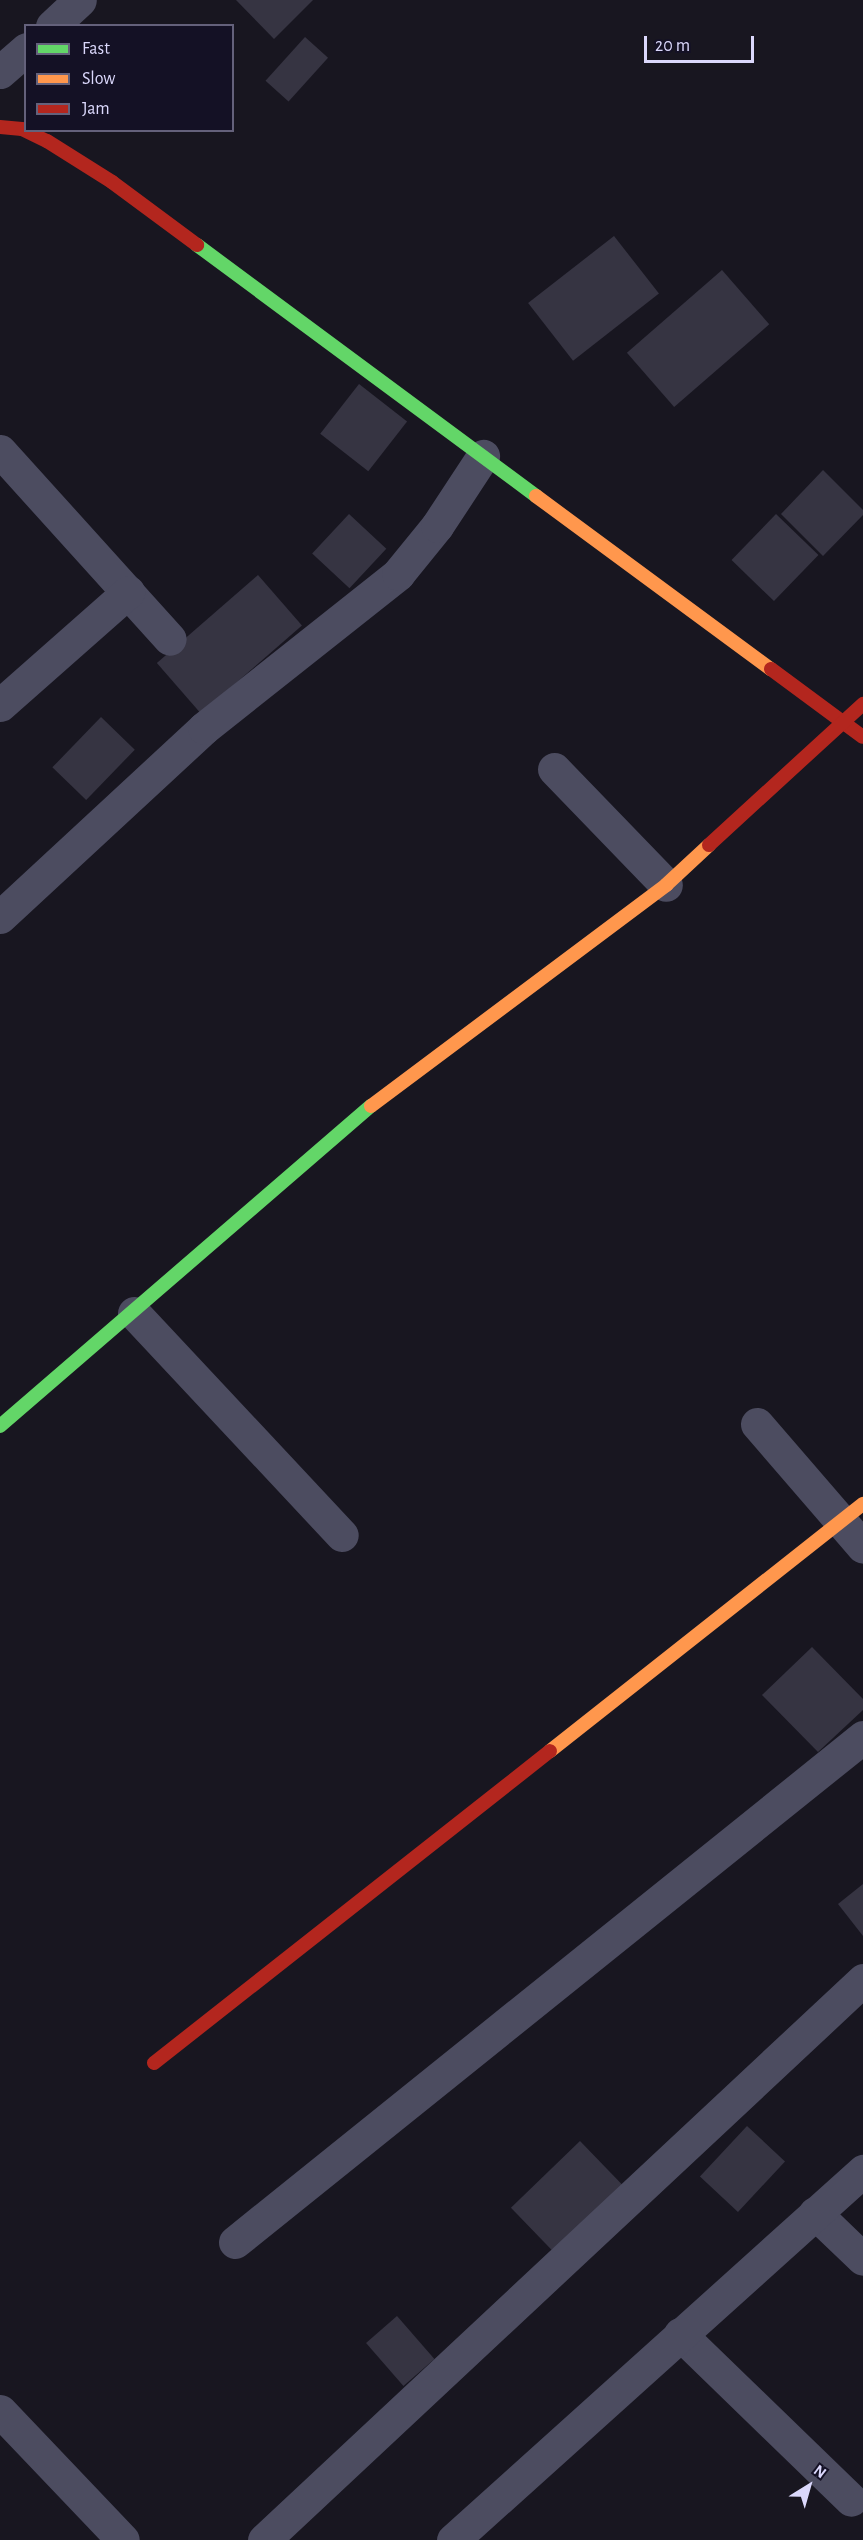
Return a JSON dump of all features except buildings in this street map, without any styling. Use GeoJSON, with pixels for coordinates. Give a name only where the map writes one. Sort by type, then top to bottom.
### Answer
{"type":"FeatureCollection","features":[{"type":"Feature","properties":{"kind":"street"},"geometry":{"type":"LineString","coordinates":[[54,24],[80,0]]}},
{"type":"Feature","properties":{"kind":"street"},"geometry":{"type":"LineString","coordinates":[[0,72],[24,51]]}},
{"type":"Feature","properties":{"kind":"street"},"geometry":{"type":"LineString","coordinates":[[0,127],[24,130]]}},
{"type":"Feature","properties":{"kind":"street"},"geometry":{"type":"LineString","coordinates":[[28,132],[47,141],[112,182],[863,737]]}},
{"type":"Feature","properties":{"kind":"street"},"geometry":{"type":"LineString","coordinates":[[2,455],[170,639]]}},
{"type":"Feature","properties":{"kind":"street"},"geometry":{"type":"LineString","coordinates":[[0,916],[204,728],[398,574],[437,526],[483,456]]}},
{"type":"Feature","properties":{"kind":"street"},"geometry":{"type":"LineString","coordinates":[[0,705],[128,592]]}},
{"type":"Feature","properties":{"kind":"street"},"geometry":{"type":"LineString","coordinates":[[0,1426],[134,1313],[200,1250],[349,1122],[666,885],[863,704]]}},
{"type":"Feature","properties":{"kind":"street"},"geometry":{"type":"LineString","coordinates":[[554,769],[666,885]]}},
{"type":"Feature","properties":{"kind":"street"},"geometry":{"type":"LineString","coordinates":[[134,1313],[342,1534]]}},
{"type":"Feature","properties":{"kind":"street"},"geometry":{"type":"LineString","coordinates":[[757,1424],[852,1513],[863,1547]]}},
{"type":"Feature","properties":{"kind":"street"},"geometry":{"type":"LineString","coordinates":[[154,2063],[852,1513]]}},
{"type":"Feature","properties":{"kind":"street"},"geometry":{"type":"LineString","coordinates":[[235,2242],[863,1737]]}},
{"type":"Feature","properties":{"kind":"street"},"geometry":{"type":"LineString","coordinates":[[264,2540],[863,1980]]}},
{"type":"Feature","properties":{"kind":"street"},"geometry":{"type":"LineString","coordinates":[[453,2540],[863,2171]]}},
{"type":"Feature","properties":{"kind":"street"},"geometry":{"type":"LineString","coordinates":[[815,2213],[863,2259]]}},
{"type":"Feature","properties":{"kind":"street"},"geometry":{"type":"LineString","coordinates":[[680,2334],[851,2500]]}},
{"type":"Feature","properties":{"kind":"street"},"geometry":{"type":"LineString","coordinates":[[0,2411],[123,2540]]}},
{"type":"Feature","properties":{"kind":"traffic: fast"},"geometry":{"type":"LineString","coordinates":[[197,245],[536,496]]}},
{"type":"Feature","properties":{"kind":"traffic: fast"},"geometry":{"type":"LineString","coordinates":[[0,1426],[371,1106]]}},
{"type":"Feature","properties":{"kind":"traffic: slow"},"geometry":{"type":"LineString","coordinates":[[536,496],[771,669]]}},
{"type":"Feature","properties":{"kind":"traffic: slow"},"geometry":{"type":"LineString","coordinates":[[371,1106],[666,885],[709,845]]}},
{"type":"Feature","properties":{"kind":"traffic: slow"},"geometry":{"type":"LineString","coordinates":[[550,1751],[863,1504]]}},
{"type":"Feature","properties":{"kind":"traffic: jam"},"geometry":{"type":"LineString","coordinates":[[0,127],[24,130]]}},
{"type":"Feature","properties":{"kind":"traffic: jam"},"geometry":{"type":"LineString","coordinates":[[28,132],[47,141],[112,182],[197,245]]}},
{"type":"Feature","properties":{"kind":"traffic: jam"},"geometry":{"type":"LineString","coordinates":[[771,669],[863,737]]}},
{"type":"Feature","properties":{"kind":"traffic: jam"},"geometry":{"type":"LineString","coordinates":[[709,845],[863,704]]}},
{"type":"Feature","properties":{"kind":"traffic: jam"},"geometry":{"type":"LineString","coordinates":[[154,2063],[550,1751]]}}]}
